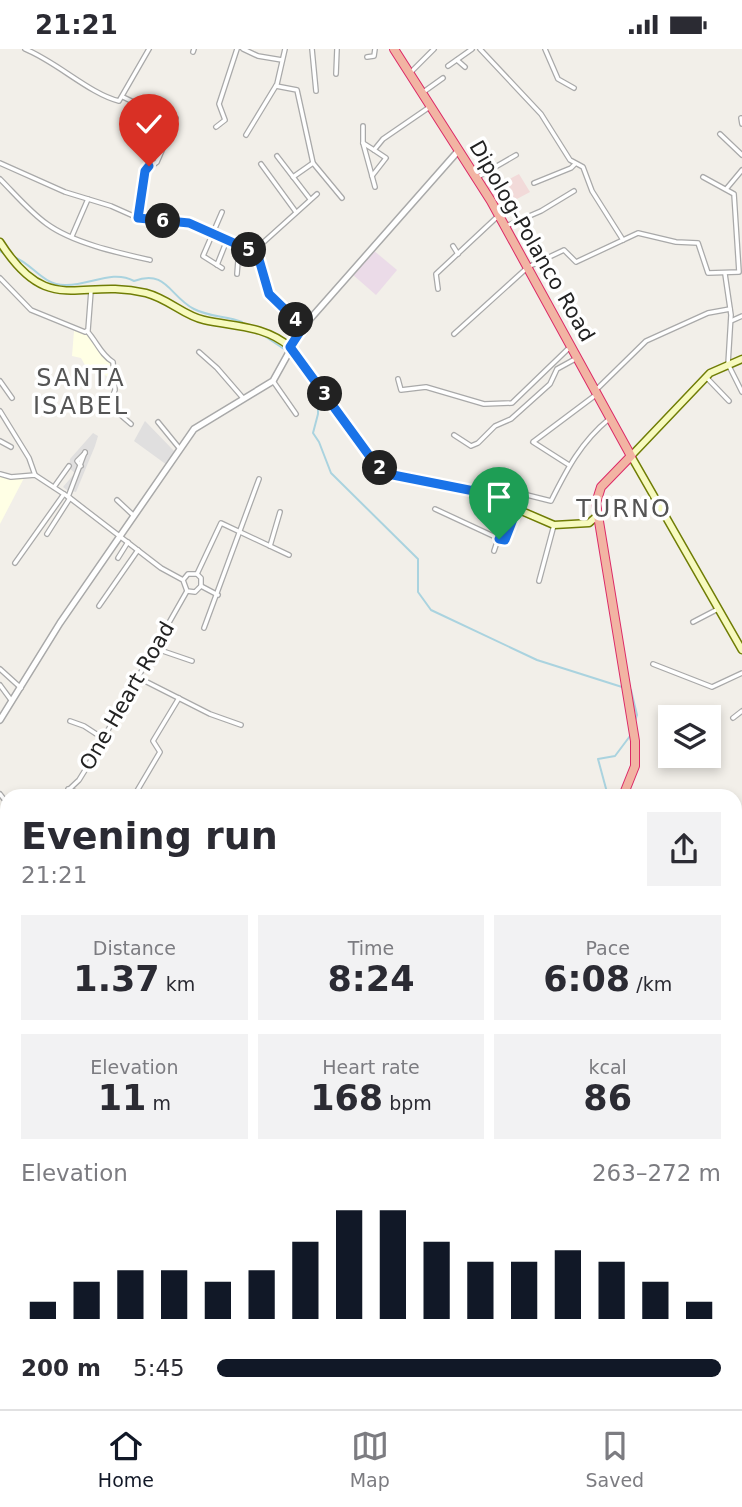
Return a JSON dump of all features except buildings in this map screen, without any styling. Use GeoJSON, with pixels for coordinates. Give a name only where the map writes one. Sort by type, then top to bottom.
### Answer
{"type":"FeatureCollection","features":[{"type":"Feature","properties":{"kind":"highway","name":"Dipolog-Polanco Road"},"geometry":{"type":"LineString","coordinates":[[394,49],[506,226],[631,456]]}},
{"type":"Feature","properties":{"kind":"highway"},"geometry":{"type":"LineString","coordinates":[[626,789],[635,766],[635,741],[597,516],[599,491],[631,456]]}},
{"type":"Feature","properties":{"kind":"main road"},"geometry":{"type":"LineString","coordinates":[[0,243],[17,265],[52,290],[116,289],[152,295],[165,299],[200,320],[262,330],[288,350],[383,470],[399,477],[480,493],[554,525],[589,523],[600,528]]}},
{"type":"Feature","properties":{"kind":"main road"},"geometry":{"type":"LineString","coordinates":[[742,359],[706,377],[631,456],[742,650]]}},
{"type":"Feature","properties":{"kind":"main road"},"geometry":{"type":"LineString","coordinates":[[589,523],[597,516]]}},
{"type":"Feature","properties":{"kind":"street"},"geometry":{"type":"LineString","coordinates":[[25,49],[119,101],[149,49]]}},
{"type":"Feature","properties":{"kind":"street"},"geometry":{"type":"LineString","coordinates":[[216,127],[225,120],[219,104],[237,49]]}},
{"type":"Feature","properties":{"kind":"street"},"geometry":{"type":"LineString","coordinates":[[243,49],[254,55],[282,60]]}},
{"type":"Feature","properties":{"kind":"street"},"geometry":{"type":"LineString","coordinates":[[246,135],[276,86],[285,49]]}},
{"type":"Feature","properties":{"kind":"street"},"geometry":{"type":"LineString","coordinates":[[312,49],[316,90]]}},
{"type":"Feature","properties":{"kind":"street"},"geometry":{"type":"LineString","coordinates":[[336,74],[337,49]]}},
{"type":"Feature","properties":{"kind":"street"},"geometry":{"type":"LineString","coordinates":[[367,57],[374,56],[375,49]]}},
{"type":"Feature","properties":{"kind":"street"},"geometry":{"type":"LineString","coordinates":[[410,74],[434,49]]}},
{"type":"Feature","properties":{"kind":"street"},"geometry":{"type":"LineString","coordinates":[[448,66],[472,49]]}},
{"type":"Feature","properties":{"kind":"street"},"geometry":{"type":"LineString","coordinates":[[480,49],[538,110],[575,164],[584,168],[592,191],[622,240]]}},
{"type":"Feature","properties":{"kind":"street"},"geometry":{"type":"LineString","coordinates":[[545,49],[558,79],[574,88]]}},
{"type":"Feature","properties":{"kind":"street"},"geometry":{"type":"LineString","coordinates":[[457,60],[465,67]]}},
{"type":"Feature","properties":{"kind":"street"},"geometry":{"type":"LineString","coordinates":[[422,93],[443,78]]}},
{"type":"Feature","properties":{"kind":"street"},"geometry":{"type":"LineString","coordinates":[[276,86],[297,90],[313,163],[342,198]]}},
{"type":"Feature","properties":{"kind":"street"},"geometry":{"type":"LineString","coordinates":[[122,96],[150,110],[176,118],[157,162],[145,171],[138,218]]}},
{"type":"Feature","properties":{"kind":"street"},"geometry":{"type":"LineString","coordinates":[[374,150],[383,139],[431,106]]}},
{"type":"Feature","properties":{"kind":"street"},"geometry":{"type":"LineString","coordinates":[[741,118],[742,124]]}},
{"type":"Feature","properties":{"kind":"street"},"geometry":{"type":"LineString","coordinates":[[363,126],[363,143],[375,187]]}},
{"type":"Feature","properties":{"kind":"street"},"geometry":{"type":"LineString","coordinates":[[720,134],[742,155]]}},
{"type":"Feature","properties":{"kind":"street"},"geometry":{"type":"LineString","coordinates":[[363,143],[386,158],[372,176]]}},
{"type":"Feature","properties":{"kind":"street"},"geometry":{"type":"LineString","coordinates":[[0,720],[60,623],[198,424],[273,381],[303,327],[459,150]]}},
{"type":"Feature","properties":{"kind":"street"},"geometry":{"type":"LineString","coordinates":[[476,178],[516,155]]}},
{"type":"Feature","properties":{"kind":"street"},"geometry":{"type":"LineString","coordinates":[[277,156],[310,199]]}},
{"type":"Feature","properties":{"kind":"street"},"geometry":{"type":"LineString","coordinates":[[0,163],[138,218],[182,222],[254,250]]}},
{"type":"Feature","properties":{"kind":"street"},"geometry":{"type":"LineString","coordinates":[[293,177],[313,163]]}},
{"type":"Feature","properties":{"kind":"street"},"geometry":{"type":"LineString","coordinates":[[261,164],[296,212]]}},
{"type":"Feature","properties":{"kind":"street"},"geometry":{"type":"LineString","coordinates":[[534,183],[575,164]]}},
{"type":"Feature","properties":{"kind":"street"},"geometry":{"type":"LineString","coordinates":[[727,188],[742,170]]}},
{"type":"Feature","properties":{"kind":"street"},"geometry":{"type":"LineString","coordinates":[[454,334],[528,267],[564,250],[576,262],[638,233],[676,242],[698,243],[706,271],[737,273],[740,268],[734,194],[703,177]]}},
{"type":"Feature","properties":{"kind":"street"},"geometry":{"type":"LineString","coordinates":[[0,179],[49,226],[106,249],[150,260]]}},
{"type":"Feature","properties":{"kind":"street"},"geometry":{"type":"LineString","coordinates":[[506,226],[541,211],[574,191]]}},
{"type":"Feature","properties":{"kind":"street"},"geometry":{"type":"LineString","coordinates":[[237,274],[238,261],[317,194]]}},
{"type":"Feature","properties":{"kind":"street"},"geometry":{"type":"LineString","coordinates":[[72,236],[88,199]]}},
{"type":"Feature","properties":{"kind":"street"},"geometry":{"type":"LineString","coordinates":[[222,212],[203,256],[222,268]]}},
{"type":"Feature","properties":{"kind":"street"},"geometry":{"type":"LineString","coordinates":[[438,289],[434,276],[499,215]]}},
{"type":"Feature","properties":{"kind":"street"},"geometry":{"type":"LineString","coordinates":[[216,265],[227,240]]}},
{"type":"Feature","properties":{"kind":"street"},"geometry":{"type":"LineString","coordinates":[[453,246],[458,254]]}},
{"type":"Feature","properties":{"kind":"street"},"geometry":{"type":"LineString","coordinates":[[254,250],[269,294],[303,327]]}},
{"type":"Feature","properties":{"kind":"street"},"geometry":{"type":"LineString","coordinates":[[725,274],[731,321],[728,364],[742,392]]}},
{"type":"Feature","properties":{"kind":"street"},"geometry":{"type":"LineString","coordinates":[[0,278],[31,310],[75,330],[87,331],[97,342],[103,356],[113,362],[115,390],[109,405],[131,424]]}},
{"type":"Feature","properties":{"kind":"street"},"geometry":{"type":"LineString","coordinates":[[87,331],[91,291]]}},
{"type":"Feature","properties":{"kind":"street"},"geometry":{"type":"LineString","coordinates":[[569,465],[533,442],[597,392],[646,341],[708,313],[730,309]]}},
{"type":"Feature","properties":{"kind":"street"},"geometry":{"type":"LineString","coordinates":[[731,321],[742,316]]}},
{"type":"Feature","properties":{"kind":"street"},"geometry":{"type":"LineString","coordinates":[[398,379],[402,390],[426,387],[484,404],[512,403],[572,346]]}},
{"type":"Feature","properties":{"kind":"street"},"geometry":{"type":"LineString","coordinates":[[199,352],[217,368],[244,400]]}},
{"type":"Feature","properties":{"kind":"street"},"geometry":{"type":"LineString","coordinates":[[454,435],[471,446],[475,445],[495,426],[511,419],[550,384],[557,369],[578,358]]}},
{"type":"Feature","properties":{"kind":"street"},"geometry":{"type":"LineString","coordinates":[[706,377],[729,401]]}},
{"type":"Feature","properties":{"kind":"street"},"geometry":{"type":"LineString","coordinates":[[0,381],[12,398]]}},
{"type":"Feature","properties":{"kind":"street"},"geometry":{"type":"LineString","coordinates":[[273,381],[296,414]]}},
{"type":"Feature","properties":{"kind":"street"},"geometry":{"type":"LineString","coordinates":[[0,411],[29,458],[35,475]]}},
{"type":"Feature","properties":{"kind":"street"},"geometry":{"type":"LineString","coordinates":[[435,509],[505,540],[525,492],[551,501],[569,465],[590,435],[610,417]]}},
{"type":"Feature","properties":{"kind":"street"},"geometry":{"type":"LineString","coordinates":[[0,418],[6,421]]}},
{"type":"Feature","properties":{"kind":"street"},"geometry":{"type":"LineString","coordinates":[[158,422],[180,449]]}},
{"type":"Feature","properties":{"kind":"street"},"geometry":{"type":"LineString","coordinates":[[0,441],[11,447]]}},
{"type":"Feature","properties":{"kind":"street"},"geometry":{"type":"LineString","coordinates":[[54,487],[69,466]]}},
{"type":"Feature","properties":{"kind":"street"},"geometry":{"type":"LineString","coordinates":[[47,534],[81,466]]}},
{"type":"Feature","properties":{"kind":"street"},"geometry":{"type":"LineString","coordinates":[[0,474],[11,477],[35,475],[128,541],[161,568],[183,580],[187,591],[195,592],[201,586],[202,581],[197,574]]}},
{"type":"Feature","properties":{"kind":"street"},"geometry":{"type":"LineString","coordinates":[[204,628],[219,595],[259,479]]}},
{"type":"Feature","properties":{"kind":"street"},"geometry":{"type":"LineString","coordinates":[[15,563],[67,496]]}},
{"type":"Feature","properties":{"kind":"street"},"geometry":{"type":"LineString","coordinates":[[117,500],[135,517]]}},
{"type":"Feature","properties":{"kind":"street"},"geometry":{"type":"LineString","coordinates":[[270,545],[280,512]]}},
{"type":"Feature","properties":{"kind":"street"},"geometry":{"type":"LineString","coordinates":[[197,574],[219,523],[289,555]]}},
{"type":"Feature","properties":{"kind":"street"},"geometry":{"type":"LineString","coordinates":[[539,580],[554,525]]}},
{"type":"Feature","properties":{"kind":"street"},"geometry":{"type":"LineString","coordinates":[[494,551],[499,539]]}},
{"type":"Feature","properties":{"kind":"street"},"geometry":{"type":"LineString","coordinates":[[118,558],[128,541]]}},
{"type":"Feature","properties":{"kind":"street"},"geometry":{"type":"LineString","coordinates":[[99,606],[138,550]]}},
{"type":"Feature","properties":{"kind":"street"},"geometry":{"type":"LineString","coordinates":[[183,580],[188,574],[197,574]]}},
{"type":"Feature","properties":{"kind":"street"},"geometry":{"type":"LineString","coordinates":[[201,586],[219,595]]}},
{"type":"Feature","properties":{"kind":"street","name":"One Heart Road"},"geometry":{"type":"LineString","coordinates":[[68,789],[79,780],[104,739],[187,591]]}},
{"type":"Feature","properties":{"kind":"street"},"geometry":{"type":"LineString","coordinates":[[693,622],[718,609]]}},
{"type":"Feature","properties":{"kind":"street"},"geometry":{"type":"LineString","coordinates":[[154,648],[192,661]]}},
{"type":"Feature","properties":{"kind":"street"},"geometry":{"type":"LineString","coordinates":[[653,664],[712,687],[742,673]]}},
{"type":"Feature","properties":{"kind":"street"},"geometry":{"type":"LineString","coordinates":[[0,669],[20,688]]}},
{"type":"Feature","properties":{"kind":"street"},"geometry":{"type":"LineString","coordinates":[[139,678],[241,725]]}},
{"type":"Feature","properties":{"kind":"street"},"geometry":{"type":"LineString","coordinates":[[0,685],[12,702]]}},
{"type":"Feature","properties":{"kind":"street"},"geometry":{"type":"LineString","coordinates":[[138,789],[160,752],[153,741],[179,698]]}},
{"type":"Feature","properties":{"kind":"street"},"geometry":{"type":"LineString","coordinates":[[733,718],[742,711]]}},
{"type":"Feature","properties":{"kind":"street"},"geometry":{"type":"LineString","coordinates":[[70,721],[84,726],[104,739]]}},
{"type":"Feature","properties":{"kind":"shaded area"},"geometry":{"type":"Polygon","coordinates":[[[497,174],[502,183],[519,174],[530,192],[498,209],[483,182],[497,174]]]}},
{"type":"Feature","properties":{"kind":"shaded area"},"geometry":{"type":"Polygon","coordinates":[[[373,250],[397,270],[376,295],[352,274],[373,250]]]}},
{"type":"Feature","properties":{"kind":"shaded area"},"geometry":{"type":"Polygon","coordinates":[[[74,331],[88,333],[97,342],[103,356],[112,363],[114,379],[86,367],[81,358],[72,356],[74,331]]]}},
{"type":"Feature","properties":{"kind":"shaded area"},"geometry":{"type":"Polygon","coordinates":[[[145,421],[175,452],[167,465],[134,441],[145,421]]]}},
{"type":"Feature","properties":{"kind":"shaded area"},"geometry":{"type":"Polygon","coordinates":[[[93,433],[98,436],[76,492],[67,490],[63,487],[75,473],[69,468],[70,459],[93,433]]]}},
{"type":"Feature","properties":{"kind":"shaded area"},"geometry":{"type":"Polygon","coordinates":[[[0,476],[24,478],[0,524],[0,476]]]}},
{"type":"Feature","properties":{"kind":"waterway"},"geometry":{"type":"LineString","coordinates":[[0,251],[5,254]]}},
{"type":"Feature","properties":{"kind":"waterway"},"geometry":{"type":"LineString","coordinates":[[14,257],[57,284],[74,285],[109,277],[134,281],[154,278],[194,309],[242,322]]}},
{"type":"Feature","properties":{"kind":"waterway"},"geometry":{"type":"LineString","coordinates":[[263,335],[287,351]]}},
{"type":"Feature","properties":{"kind":"waterway"},"geometry":{"type":"LineString","coordinates":[[291,355],[318,395],[318,414],[313,433],[331,473],[418,559],[418,592],[431,610],[537,660],[622,687]]}},
{"type":"Feature","properties":{"kind":"waterway"},"geometry":{"type":"LineString","coordinates":[[631,690],[637,715],[635,721]]}},
{"type":"Feature","properties":{"kind":"waterway"},"geometry":{"type":"LineString","coordinates":[[606,789],[598,759],[615,756],[630,736]]}},
{"type":"Feature","properties":{"kind":"district","name":"SANTA ISABEL"},"geometry":{"type":"Point","coordinates":[81,392]}},
{"type":"Feature","properties":{"kind":"district","name":"TURNO"},"geometry":{"type":"Point","coordinates":[624,509]}},
{"type":"Feature","properties":{"kind":"route"},"geometry":{"type":"LineString","coordinates":[[149,166],[145,171],[138,218],[189,223],[252,251],[256,249],[269,294],[303,327],[290,347],[371,458],[383,470],[393,475],[474,491],[517,509],[505,540],[499,539]]}}]}
